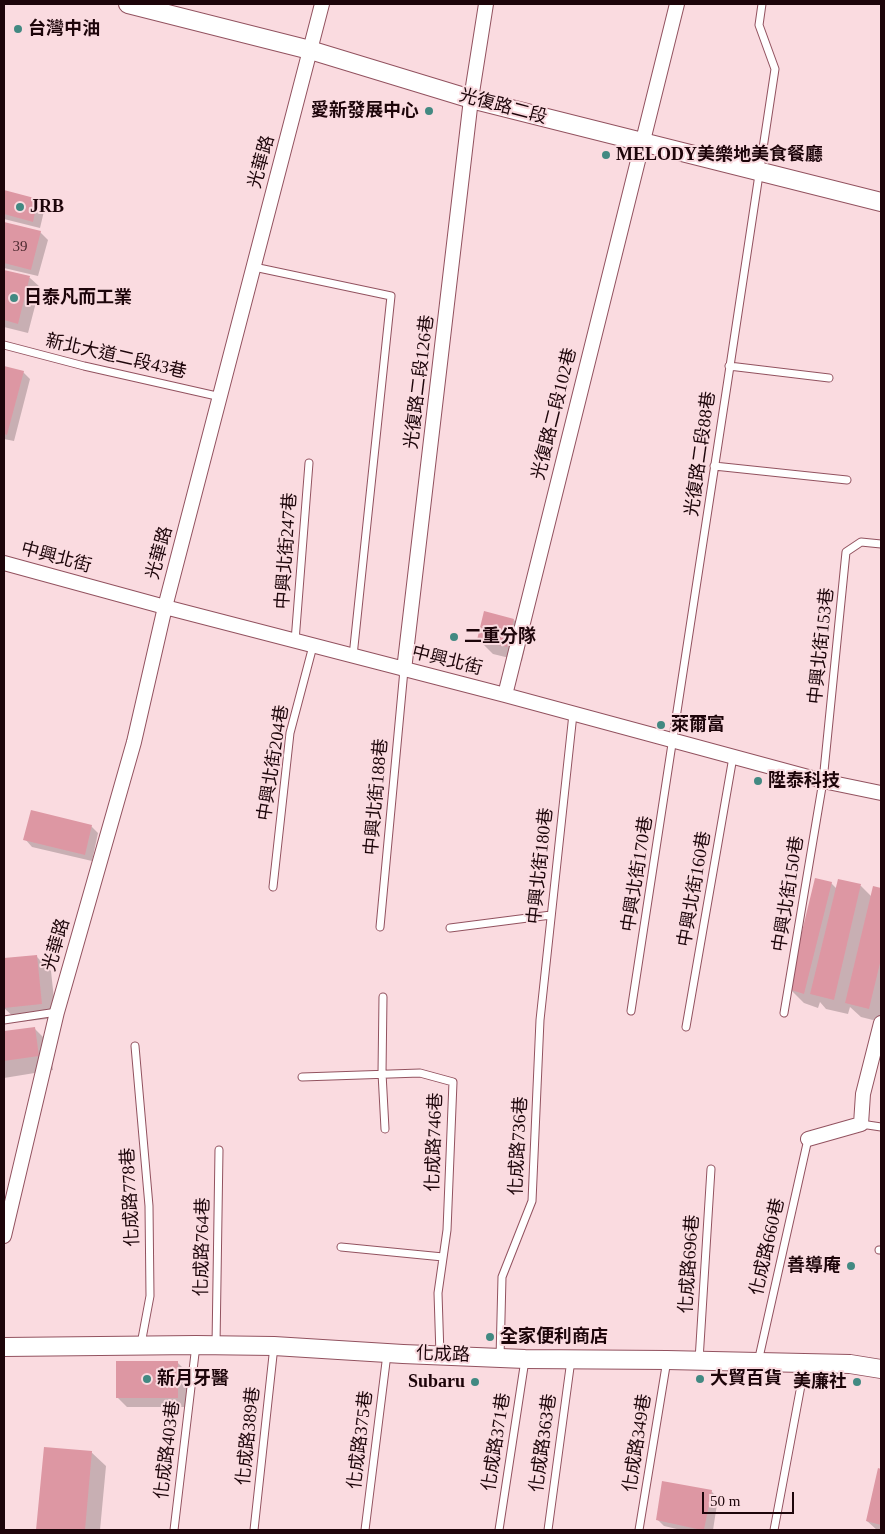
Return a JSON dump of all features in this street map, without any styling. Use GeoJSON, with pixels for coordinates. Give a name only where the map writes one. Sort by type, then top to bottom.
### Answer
{"type":"FeatureCollection","features":[{"type":"Feature","properties":{"kind":"street","name":"光復路二段"},"geometry":{"type":"LineString","coordinates":[[128,4],[310,50],[472,99],[881,202]]}},
{"type":"Feature","properties":{"kind":"street","name":"光華路"},"geometry":{"type":"LineString","coordinates":[[4,1236],[44,1066],[134,742],[165,607],[322,4]]}},
{"type":"Feature","properties":{"kind":"street","name":"光復路二段126巷"},"geometry":{"type":"LineString","coordinates":[[404,670],[472,99],[486,4]]}},
{"type":"Feature","properties":{"kind":"street","name":"光復路二段102巷"},"geometry":{"type":"LineString","coordinates":[[505,695],[641,142],[677,4]]}},
{"type":"Feature","properties":{"kind":"street","name":"中興北街"},"geometry":{"type":"LineString","coordinates":[[4,563],[733,757],[881,793]]}},
{"type":"Feature","properties":{"kind":"street"},"geometry":{"type":"LineString","coordinates":[[808,1139],[861,1124],[863,1094],[881,1023]]}},
{"type":"Feature","properties":{"kind":"street","name":"化成路"},"geometry":{"type":"LineString","coordinates":[[4,1347],[196,1344],[274,1346],[525,1359],[699,1360],[850,1364],[881,1369]]}},
{"type":"Feature","properties":{"kind":"lane","name":"光復路二段88巷"},"geometry":{"type":"LineString","coordinates":[[674,741],[775,68],[759,24],[762,4]]}},
{"type":"Feature","properties":{"kind":"lane"},"geometry":{"type":"LineString","coordinates":[[254,266],[391,296],[353,656]]}},
{"type":"Feature","properties":{"kind":"lane","name":"新北大道二段43巷"},"geometry":{"type":"LineString","coordinates":[[4,345],[84,366],[221,397]]}},
{"type":"Feature","properties":{"kind":"lane"},"geometry":{"type":"LineString","coordinates":[[729,366],[829,378]]}},
{"type":"Feature","properties":{"kind":"lane","name":"中興北街247巷"},"geometry":{"type":"LineString","coordinates":[[296,641],[309,463]]}},
{"type":"Feature","properties":{"kind":"lane"},"geometry":{"type":"LineString","coordinates":[[714,466],[847,480]]}},
{"type":"Feature","properties":{"kind":"lane","name":"中興北街153巷"},"geometry":{"type":"LineString","coordinates":[[823,780],[846,552],[860,542],[881,544]]}},
{"type":"Feature","properties":{"kind":"lane","name":"中興北街204巷"},"geometry":{"type":"LineString","coordinates":[[272,887],[290,733],[313,646]]}},
{"type":"Feature","properties":{"kind":"lane","name":"中興北街188巷"},"geometry":{"type":"LineString","coordinates":[[380,927],[404,670]]}},
{"type":"Feature","properties":{"kind":"lane","name":"中興北街180巷"},"geometry":{"type":"LineString","coordinates":[[540,1020],[573,714]]}},
{"type":"Feature","properties":{"kind":"lane","name":"中興北街170巷"},"geometry":{"type":"LineString","coordinates":[[631,1011],[674,741]]}},
{"type":"Feature","properties":{"kind":"lane","name":"中興北街160巷"},"geometry":{"type":"LineString","coordinates":[[686,1027],[733,757]]}},
{"type":"Feature","properties":{"kind":"lane","name":"中興北街150巷"},"geometry":{"type":"LineString","coordinates":[[784,1013],[823,780]]}},
{"type":"Feature","properties":{"kind":"lane"},"geometry":{"type":"LineString","coordinates":[[450,928],[551,916]]}},
{"type":"Feature","properties":{"kind":"lane"},"geometry":{"type":"LineString","coordinates":[[383,997],[382,1073],[385,1129]]}},
{"type":"Feature","properties":{"kind":"lane"},"geometry":{"type":"LineString","coordinates":[[4,1020],[58,1012]]}},
{"type":"Feature","properties":{"kind":"lane","name":"化成路736巷"},"geometry":{"type":"LineString","coordinates":[[500,1358],[502,1277],[532,1201],[540,1020]]}},
{"type":"Feature","properties":{"kind":"lane","name":"化成路778巷"},"geometry":{"type":"LineString","coordinates":[[135,1046],[149,1206],[150,1296],[141,1345]]}},
{"type":"Feature","properties":{"kind":"lane","name":"化成路746巷"},"geometry":{"type":"LineString","coordinates":[[302,1077],[420,1073],[453,1082],[447,1230],[438,1293],[440,1355]]}},
{"type":"Feature","properties":{"kind":"lane"},"geometry":{"type":"LineString","coordinates":[[861,1124],[881,1127]]}},
{"type":"Feature","properties":{"kind":"lane","name":"化成路660巷"},"geometry":{"type":"LineString","coordinates":[[758,1362],[808,1139]]}},
{"type":"Feature","properties":{"kind":"lane","name":"化成路764巷"},"geometry":{"type":"LineString","coordinates":[[216,1345],[219,1150]]}},
{"type":"Feature","properties":{"kind":"lane","name":"化成路696巷"},"geometry":{"type":"LineString","coordinates":[[699,1360],[711,1169]]}},
{"type":"Feature","properties":{"kind":"lane"},"geometry":{"type":"LineString","coordinates":[[341,1247],[443,1257]]}},
{"type":"Feature","properties":{"kind":"lane","name":"化成路403巷"},"geometry":{"type":"LineString","coordinates":[[174,1530],[196,1344]]}},
{"type":"Feature","properties":{"kind":"lane","name":"化成路389巷"},"geometry":{"type":"LineString","coordinates":[[254,1530],[274,1346]]}},
{"type":"Feature","properties":{"kind":"lane","name":"化成路375巷"},"geometry":{"type":"LineString","coordinates":[[365,1530],[387,1353]]}},
{"type":"Feature","properties":{"kind":"lane","name":"化成路371巷"},"geometry":{"type":"LineString","coordinates":[[499,1530],[525,1359]]}},
{"type":"Feature","properties":{"kind":"lane","name":"化成路363巷"},"geometry":{"type":"LineString","coordinates":[[548,1530],[571,1359]]}},
{"type":"Feature","properties":{"kind":"lane","name":"化成路349巷"},"geometry":{"type":"LineString","coordinates":[[639,1530],[667,1360]]}},
{"type":"Feature","properties":{"kind":"lane"},"geometry":{"type":"LineString","coordinates":[[774,1530],[806,1363]]}},
{"type":"Feature","properties":{"kind":"building","name":"JRB"},"geometry":{"type":"Polygon","coordinates":[[[4,190],[38,199],[33,222],[4,214],[4,190]]]}},
{"type":"Feature","properties":{"kind":"building"},"geometry":{"type":"Polygon","coordinates":[[[4,222],[41,231],[31,270],[4,263],[4,222]]]}},
{"type":"Feature","properties":{"kind":"building","name":"日泰凡而工業"},"geometry":{"type":"Polygon","coordinates":[[[4,270],[30,276],[18,324],[4,320],[4,270]]]}},
{"type":"Feature","properties":{"kind":"building"},"geometry":{"type":"Polygon","coordinates":[[[4,366],[24,371],[7,435],[4,434],[4,366]]]}},
{"type":"Feature","properties":{"kind":"building"},"geometry":{"type":"Polygon","coordinates":[[[484,611],[514,619],[507,647],[477,640],[484,611]]]}},
{"type":"Feature","properties":{"kind":"building"},"geometry":{"type":"Polygon","coordinates":[[[31,810],[92,825],[85,855],[23,840],[31,810]]]}},
{"type":"Feature","properties":{"kind":"building"},"geometry":{"type":"Polygon","coordinates":[[[815,878],[832,882],[804,994],[788,989],[815,878]]]}},
{"type":"Feature","properties":{"kind":"building"},"geometry":{"type":"Polygon","coordinates":[[[838,879],[861,884],[834,1000],[810,994],[838,879]]]}},
{"type":"Feature","properties":{"kind":"building"},"geometry":{"type":"Polygon","coordinates":[[[873,886],[881,888],[881,959],[869,1009],[845,1003],[873,886]]]}},
{"type":"Feature","properties":{"kind":"building"},"geometry":{"type":"Polygon","coordinates":[[[37,955],[42,1004],[4,1008],[4,958],[37,955]]]}},
{"type":"Feature","properties":{"kind":"building"},"geometry":{"type":"Polygon","coordinates":[[[35,1027],[39,1056],[4,1061],[4,1031],[35,1027]]]}},
{"type":"Feature","properties":{"kind":"building","name":"新月牙醫"},"geometry":{"type":"Polygon","coordinates":[[[116,1361],[178,1361],[178,1398],[116,1398],[116,1361]]]}},
{"type":"Feature","properties":{"kind":"building"},"geometry":{"type":"Polygon","coordinates":[[[44,1447],[92,1451],[85,1530],[36,1530],[44,1447]]]}},
{"type":"Feature","properties":{"kind":"building"},"geometry":{"type":"Polygon","coordinates":[[[878,1468],[881,1469],[881,1525],[866,1521],[878,1468]]]}},
{"type":"Feature","properties":{"kind":"building"},"geometry":{"type":"Polygon","coordinates":[[[662,1481],[712,1490],[704,1530],[696,1530],[656,1520],[662,1481]]]}},
{"type":"Feature","properties":{"kind":"place","name":"台灣中油"},"geometry":{"type":"Point","coordinates":[18,29]}},
{"type":"Feature","properties":{"kind":"place","name":"愛新發展中心"},"geometry":{"type":"Point","coordinates":[429,111]}},
{"type":"Feature","properties":{"kind":"place","name":"MELODY美樂地美食餐廳"},"geometry":{"type":"Point","coordinates":[606,155]}},
{"type":"Feature","properties":{"kind":"place","name":"JRB"},"geometry":{"type":"Point","coordinates":[20,207]}},
{"type":"Feature","properties":{"kind":"place","name":"日泰凡而工業"},"geometry":{"type":"Point","coordinates":[14,298]}},
{"type":"Feature","properties":{"kind":"place","name":"二重分隊"},"geometry":{"type":"Point","coordinates":[454,637]}},
{"type":"Feature","properties":{"kind":"place","name":"萊爾富"},"geometry":{"type":"Point","coordinates":[661,725]}},
{"type":"Feature","properties":{"kind":"place","name":"陞泰科技"},"geometry":{"type":"Point","coordinates":[758,781]}},
{"type":"Feature","properties":{"kind":"place","name":"善導庵"},"geometry":{"type":"Point","coordinates":[851,1266]}},
{"type":"Feature","properties":{"kind":"place","name":"全家便利商店"},"geometry":{"type":"Point","coordinates":[490,1337]}},
{"type":"Feature","properties":{"kind":"place","name":"新月牙醫"},"geometry":{"type":"Point","coordinates":[147,1379]}},
{"type":"Feature","properties":{"kind":"place","name":"大貿百貨"},"geometry":{"type":"Point","coordinates":[700,1379]}},
{"type":"Feature","properties":{"kind":"place","name":"Subaru"},"geometry":{"type":"Point","coordinates":[475,1382]}},
{"type":"Feature","properties":{"kind":"place","name":"美廉社"},"geometry":{"type":"Point","coordinates":[857,1382]}}]}
